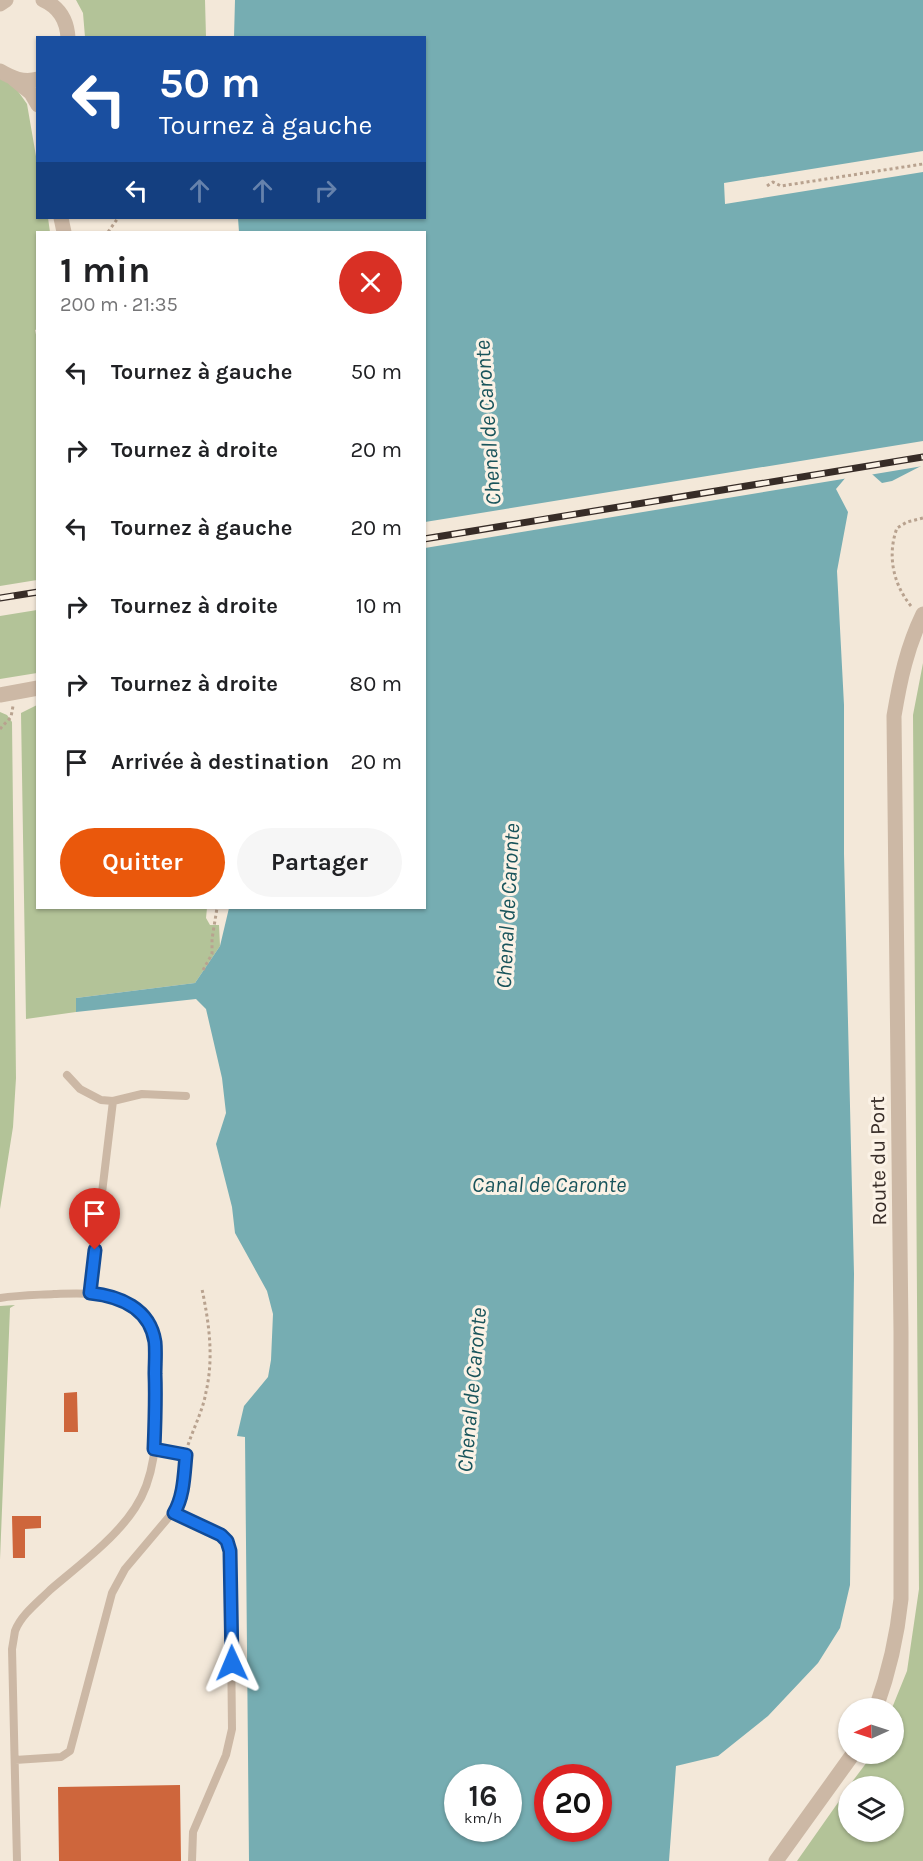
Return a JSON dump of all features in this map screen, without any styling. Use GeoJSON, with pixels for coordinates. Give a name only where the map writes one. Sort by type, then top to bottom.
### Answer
{"type":"FeatureCollection","features":[{"type":"Feature","properties":{"kind":"street"},"geometry":{"type":"LineString","coordinates":[[0,4],[5,0]]}},
{"type":"Feature","properties":{"kind":"street"},"geometry":{"type":"LineString","coordinates":[[43,0],[52,4],[63,17],[68,36]]}},
{"type":"Feature","properties":{"kind":"street"},"geometry":{"type":"LineString","coordinates":[[0,71],[31,93],[36,102]]}},
{"type":"Feature","properties":{"kind":"street"},"geometry":{"type":"LineString","coordinates":[[14,79],[36,79]]}},
{"type":"Feature","properties":{"kind":"street","name":"Route du Port"},"geometry":{"type":"LineString","coordinates":[[880,1698],[897,1640],[901,1599],[894,716],[901,673],[912,635],[922,615]]}},
{"type":"Feature","properties":{"kind":"street"},"geometry":{"type":"LineString","coordinates":[[7,693],[36,688]]}},
{"type":"Feature","properties":{"kind":"street"},"geometry":{"type":"LineString","coordinates":[[776,1861],[846,1764]]}},
{"type":"Feature","properties":{"kind":"lane"},"geometry":{"type":"LineString","coordinates":[[67,1075],[90,1096],[113,1101],[142,1094],[186,1096]]}},
{"type":"Feature","properties":{"kind":"lane"},"geometry":{"type":"LineString","coordinates":[[90,1293],[113,1101]]}},
{"type":"Feature","properties":{"kind":"lane"},"geometry":{"type":"LineString","coordinates":[[0,1298],[16,1295],[90,1293],[121,1299],[136,1307],[148,1322],[154,1340],[156,1412],[154,1449],[150,1474],[143,1494],[123,1525],[39,1601],[24,1616],[15,1631],[12,1649],[17,1861]]}},
{"type":"Feature","properties":{"kind":"lane"},"geometry":{"type":"LineString","coordinates":[[15,1760],[62,1757],[69,1751],[112,1593],[125,1569],[174,1513],[182,1494],[186,1455],[154,1449]]}},
{"type":"Feature","properties":{"kind":"lane"},"geometry":{"type":"LineString","coordinates":[[174,1513],[221,1535],[227,1541],[230,1551],[232,1730],[226,1755],[193,1832],[192,1861]]}},
{"type":"Feature","properties":{"kind":"path"},"geometry":{"type":"LineString","coordinates":[[767,186],[773,182],[781,186],[923,164]]}},
{"type":"Feature","properties":{"kind":"path"},"geometry":{"type":"LineString","coordinates":[[922,615],[902,593],[894,574],[892,554],[893,537],[897,528],[907,522],[923,518]]}},
{"type":"Feature","properties":{"kind":"path"},"geometry":{"type":"LineString","coordinates":[[0,729],[11,717],[13,710],[7,693]]}},
{"type":"Feature","properties":{"kind":"path"},"geometry":{"type":"LineString","coordinates":[[203,970],[212,954],[217,909]]}},
{"type":"Feature","properties":{"kind":"path"},"geometry":{"type":"LineString","coordinates":[[186,1455],[207,1390],[211,1349],[202,1289]]}},
{"type":"Feature","properties":{"kind":"green space"},"geometry":{"type":"Polygon","coordinates":[[[76,0],[205,0],[206,36],[85,36],[83,13],[76,0]]]}},
{"type":"Feature","properties":{"kind":"green space"},"geometry":{"type":"Polygon","coordinates":[[[0,77],[15,87],[27,104],[36,156],[36,219],[48,219],[50,231],[36,231],[36,580],[0,586],[0,77]]]}},
{"type":"Feature","properties":{"kind":"green space"},"geometry":{"type":"Polygon","coordinates":[[[36,610],[36,673],[0,679],[0,616],[36,610]]]}},
{"type":"Feature","properties":{"kind":"green space"},"geometry":{"type":"Polygon","coordinates":[[[923,663],[923,1861],[797,1861],[838,1803],[838,1842],[904,1842],[904,1776],[856,1776],[866,1764],[904,1764],[904,1698],[896,1698],[907,1671],[919,1589],[913,715],[923,663]]]}},
{"type":"Feature","properties":{"kind":"green space"},"geometry":{"type":"Polygon","coordinates":[[[36,706],[36,909],[207,909],[206,918],[210,925],[219,925],[220,946],[195,983],[76,998],[76,1012],[26,1019],[21,713],[36,706]]]}},
{"type":"Feature","properties":{"kind":"green space"},"geometry":{"type":"Polygon","coordinates":[[[0,712],[7,715],[12,722],[16,1078],[13,1127],[0,1209],[0,712]]]}},
{"type":"Feature","properties":{"kind":"green space"},"geometry":{"type":"Polygon","coordinates":[[[15,1305],[10,1308],[0,1560],[0,1306],[15,1305]]]}},
{"type":"Feature","properties":{"kind":"water","name":"Canal de Caronte"},"geometry":{"type":"Polygon","coordinates":[[[235,0],[923,0],[923,151],[724,183],[725,204],[923,172],[923,465],[892,481],[882,483],[864,467],[847,476],[836,489],[848,512],[837,571],[844,705],[844,854],[854,1274],[850,1585],[840,1628],[818,1663],[768,1716],[718,1756],[676,1766],[669,1861],[249,1861],[245,1437],[237,1436],[244,1406],[268,1377],[273,1314],[267,1291],[235,1233],[232,1207],[216,1144],[226,1113],[222,1078],[206,1009],[196,999],[76,1012],[76,998],[195,983],[220,946],[229,909],[426,909],[426,231],[239,231],[238,219],[426,219],[426,36],[234,36],[235,0]]]}},
{"type":"Feature","properties":{"kind":"pier"},"geometry":{"type":"Polygon","coordinates":[[[923,441],[923,466],[869,475],[864,470],[849,478],[426,548],[426,522],[923,441]]]}},
{"type":"Feature","properties":{"kind":"building"},"geometry":{"type":"Polygon","coordinates":[[[77,1392],[78,1432],[64,1432],[64,1393],[77,1392]]]}},
{"type":"Feature","properties":{"kind":"building"},"geometry":{"type":"Polygon","coordinates":[[[12,1516],[41,1516],[41,1528],[25,1529],[25,1558],[13,1558],[12,1516]]]}},
{"type":"Feature","properties":{"kind":"building"},"geometry":{"type":"Polygon","coordinates":[[[180,1785],[181,1861],[59,1861],[58,1787],[180,1785]]]}},
{"type":"Feature","properties":{"kind":"railway"},"geometry":{"type":"LineString","coordinates":[[426,539],[923,457]]}},
{"type":"Feature","properties":{"kind":"railway"},"geometry":{"type":"LineString","coordinates":[[0,598],[36,592]]}},
{"type":"Feature","properties":{"kind":"route"},"geometry":{"type":"LineString","coordinates":[[95,1250],[90,1293],[121,1299],[136,1307],[148,1322],[154,1340],[156,1412],[154,1449],[186,1455],[182,1494],[174,1513],[221,1535],[227,1541],[230,1551],[232,1663]]}},
{"type":"Feature","properties":{"kind":"water label","name":"Chenal de Caronte"},"geometry":{"type":"Point","coordinates":[487,423]}},
{"type":"Feature","properties":{"kind":"water label","name":"Chenal de Caronte"},"geometry":{"type":"Point","coordinates":[507,906]}},
{"type":"Feature","properties":{"kind":"water label","name":"Chenal de Caronte"},"geometry":{"type":"Point","coordinates":[471,1390]}}]}
